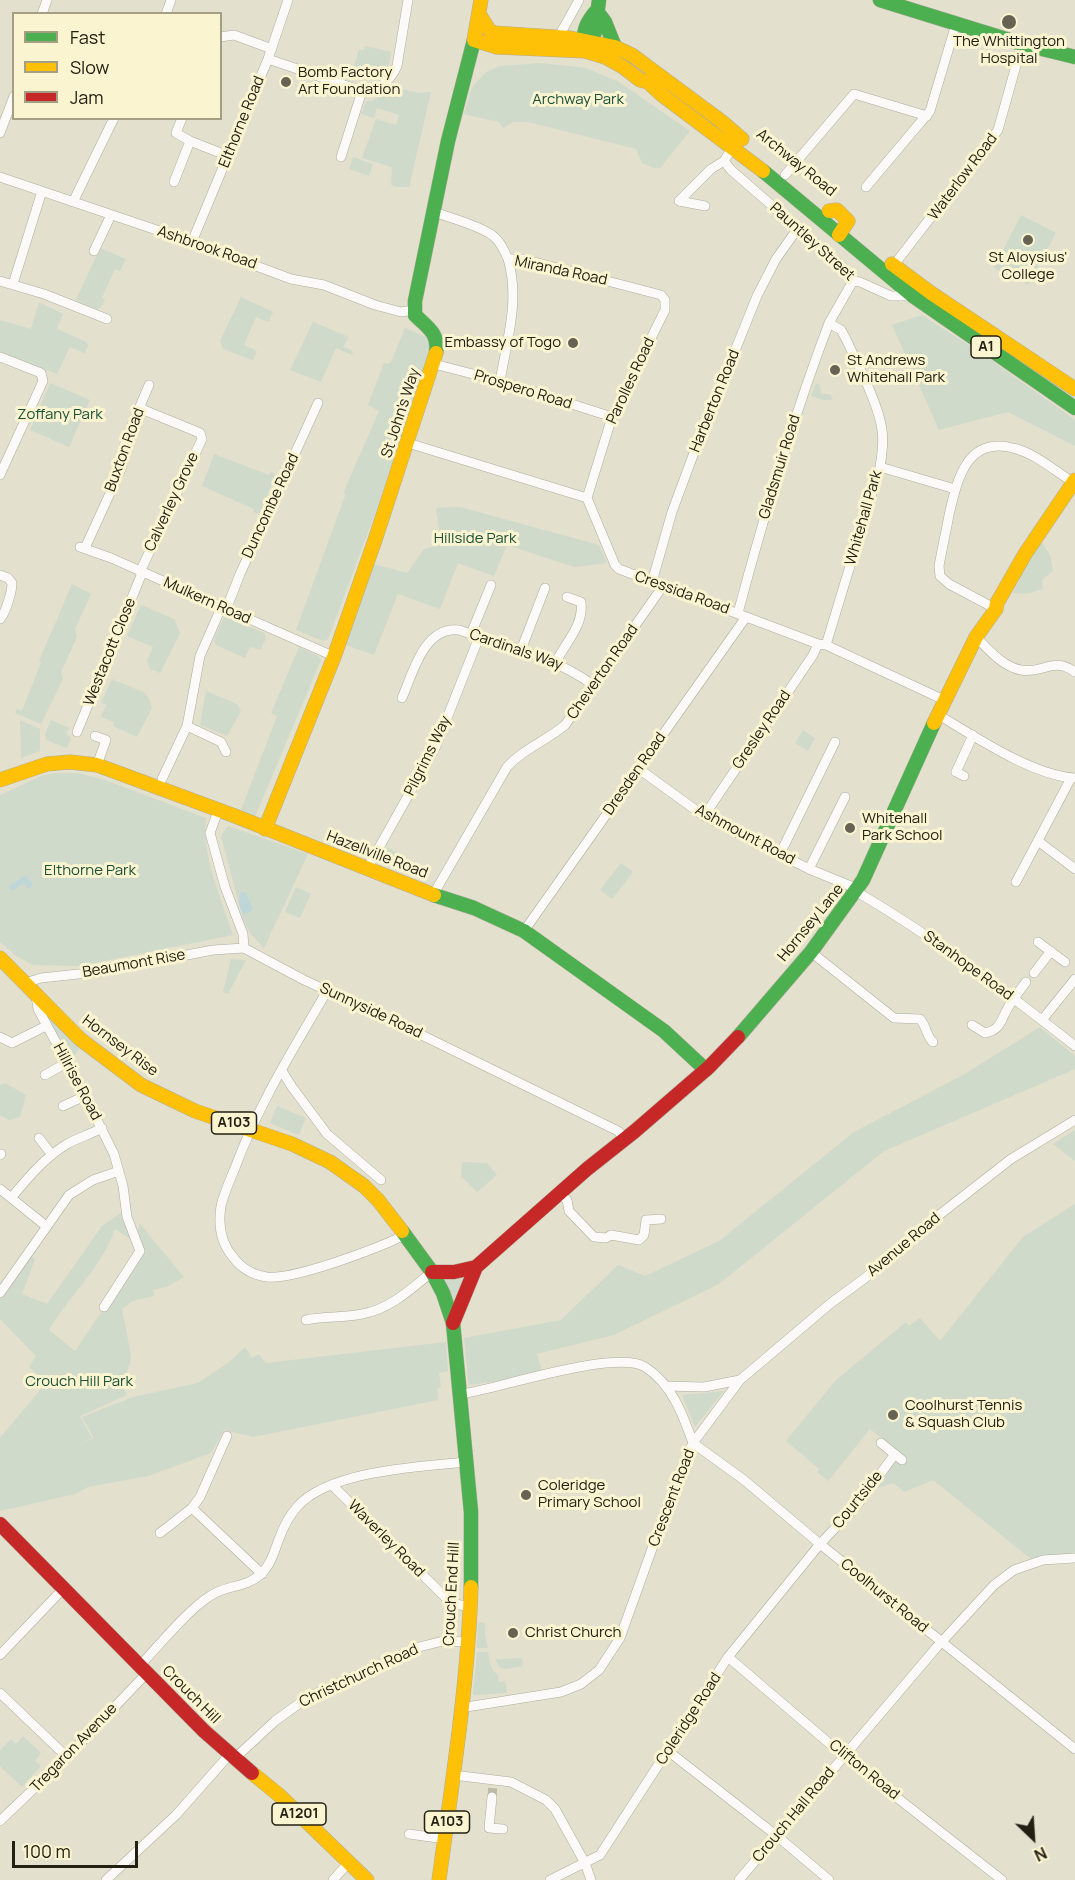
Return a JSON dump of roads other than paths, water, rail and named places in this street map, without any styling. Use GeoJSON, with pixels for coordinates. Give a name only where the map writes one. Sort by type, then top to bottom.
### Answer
{"type":"FeatureCollection","features":[{"type":"Feature","properties":{"kind":"main road"},"geometry":{"type":"LineString","coordinates":[[880,0],[1022,44],[1075,57]]}},
{"type":"Feature","properties":{"kind":"main road","name":"Archway Road"},"geometry":{"type":"LineString","coordinates":[[480,7],[489,30],[494,33],[558,38],[587,44],[640,80],[648,82],[842,231],[1075,389]]}},
{"type":"Feature","properties":{"kind":"main road","name":"A1"},"geometry":{"type":"LineString","coordinates":[[474,40],[480,7]]}},
{"type":"Feature","properties":{"kind":"main road"},"geometry":{"type":"LineString","coordinates":[[587,44],[599,8]]}},
{"type":"Feature","properties":{"kind":"main road"},"geometry":{"type":"LineString","coordinates":[[599,8],[615,46]]}},
{"type":"Feature","properties":{"kind":"main road","name":"Archway Road"},"geometry":{"type":"LineString","coordinates":[[474,40],[497,47],[587,44],[615,46],[632,55],[690,97],[829,211],[837,210],[842,214],[848,221],[842,231]]}},
{"type":"Feature","properties":{"kind":"main road"},"geometry":{"type":"LineString","coordinates":[[414,310],[448,141],[474,40]]}},
{"type":"Feature","properties":{"kind":"main road"},"geometry":{"type":"LineString","coordinates":[[471,55],[488,53],[497,47]]}},
{"type":"Feature","properties":{"kind":"main road","name":"Archway Road"},"geometry":{"type":"LineString","coordinates":[[842,231],[913,296],[1075,408]]}},
{"type":"Feature","properties":{"kind":"main road","name":"St John's Way"},"geometry":{"type":"LineString","coordinates":[[265,829],[315,706],[369,560],[434,364],[438,345],[435,334],[419,320],[414,310]]}},
{"type":"Feature","properties":{"kind":"main road","name":"Hornsey Lane"},"geometry":{"type":"LineString","coordinates":[[453,1323],[476,1268],[559,1194],[706,1070],[811,952],[858,890],[944,700],[976,638],[996,609],[997,603],[1024,554],[1074,482]]}},
{"type":"Feature","properties":{"kind":"main road","name":"Hazellville Road"},"geometry":{"type":"LineString","coordinates":[[0,780],[44,764],[74,761],[98,765],[433,895],[474,908],[524,931],[664,1031],[706,1070]]}},
{"type":"Feature","properties":{"kind":"main road","name":"Hornsey Rise"},"geometry":{"type":"LineString","coordinates":[[0,958],[80,1039],[141,1085],[195,1111],[292,1144],[330,1162],[364,1186],[378,1200],[432,1272],[449,1309]]}},
{"type":"Feature","properties":{"kind":"main road"},"geometry":{"type":"LineString","coordinates":[[432,1272],[461,1273],[476,1268]]}},
{"type":"Feature","properties":{"kind":"main road","name":"Hornsey Lane"},"geometry":{"type":"LineString","coordinates":[[449,1309],[465,1292]]}},
{"type":"Feature","properties":{"kind":"main road","name":"Crouch End Hill"},"geometry":{"type":"LineString","coordinates":[[438,1880],[453,1775],[470,1607],[471,1512],[453,1342],[453,1323],[449,1309]]}},
{"type":"Feature","properties":{"kind":"main road","name":"Crouch Hill"},"geometry":{"type":"LineString","coordinates":[[0,1524],[142,1670],[232,1757],[279,1795],[367,1880]]}},
{"type":"Feature","properties":{"kind":"street","name":"Elthorne Road"},"geometry":{"type":"LineString","coordinates":[[192,242],[270,54],[288,0]]}},
{"type":"Feature","properties":{"kind":"street"},"geometry":{"type":"LineString","coordinates":[[222,37],[234,35],[270,54],[362,91],[368,91],[393,75],[397,66],[408,0]]}},
{"type":"Feature","properties":{"kind":"street"},"geometry":{"type":"LineString","coordinates":[[558,38],[579,0]]}},
{"type":"Feature","properties":{"kind":"street"},"geometry":{"type":"LineString","coordinates":[[866,187],[930,111],[956,24]]}},
{"type":"Feature","properties":{"kind":"street","name":"Waterlow Road"},"geometry":{"type":"LineString","coordinates":[[894,265],[998,130],[1022,44]]}},
{"type":"Feature","properties":{"kind":"street"},"geometry":{"type":"LineString","coordinates":[[341,158],[362,91]]}},
{"type":"Feature","properties":{"kind":"street"},"geometry":{"type":"LineString","coordinates":[[785,175],[854,94],[927,116]]}},
{"type":"Feature","properties":{"kind":"street"},"geometry":{"type":"LineString","coordinates":[[0,133],[12,101]]}},
{"type":"Feature","properties":{"kind":"street"},"geometry":{"type":"LineString","coordinates":[[73,202],[113,120]]}},
{"type":"Feature","properties":{"kind":"street"},"geometry":{"type":"LineString","coordinates":[[181,120],[176,133],[228,156]]}},
{"type":"Feature","properties":{"kind":"street"},"geometry":{"type":"LineString","coordinates":[[174,182],[190,141]]}},
{"type":"Feature","properties":{"kind":"street"},"geometry":{"type":"LineString","coordinates":[[705,206],[679,201],[711,169],[724,161],[733,147]]}},
{"type":"Feature","properties":{"kind":"street","name":"Pauntley Street"},"geometry":{"type":"LineString","coordinates":[[724,161],[731,170],[844,267],[853,281],[891,296],[913,296]]}},
{"type":"Feature","properties":{"kind":"street","name":"Ashbrook Road"},"geometry":{"type":"LineString","coordinates":[[0,177],[192,242],[291,279],[324,285],[375,305],[401,312],[414,310]]}},
{"type":"Feature","properties":{"kind":"street"},"geometry":{"type":"LineString","coordinates":[[13,284],[42,191]]}},
{"type":"Feature","properties":{"kind":"street","name":"Miranda Road"},"geometry":{"type":"LineString","coordinates":[[434,212],[492,235],[502,246],[508,259],[523,259],[620,284],[661,295],[665,300]]}},
{"type":"Feature","properties":{"kind":"street"},"geometry":{"type":"LineString","coordinates":[[94,251],[111,215]]}},
{"type":"Feature","properties":{"kind":"street","name":"Harberton Road"},"geometry":{"type":"LineString","coordinates":[[652,582],[672,512],[757,296],[776,259],[798,228]]}},
{"type":"Feature","properties":{"kind":"street"},"geometry":{"type":"LineString","coordinates":[[500,381],[514,302],[512,272],[508,259]]}},
{"type":"Feature","properties":{"kind":"street"},"geometry":{"type":"LineString","coordinates":[[0,281],[107,320]]}},
{"type":"Feature","properties":{"kind":"street"},"geometry":{"type":"LineString","coordinates":[[829,323],[853,281]]}},
{"type":"Feature","properties":{"kind":"street","name":"Parolles Road"},"geometry":{"type":"LineString","coordinates":[[588,498],[612,417],[664,310],[665,300]]}},
{"type":"Feature","properties":{"kind":"street","name":"Whitehall Park"},"geometry":{"type":"LineString","coordinates":[[822,644],[880,467],[883,437],[878,414],[846,339],[841,330],[829,323]]}},
{"type":"Feature","properties":{"kind":"street","name":"Gladsmuir Road"},"geometry":{"type":"LineString","coordinates":[[742,615],[764,514],[829,323]]}},
{"type":"Feature","properties":{"kind":"street"},"geometry":{"type":"LineString","coordinates":[[0,357],[41,373],[43,376],[43,381],[0,475]]}},
{"type":"Feature","properties":{"kind":"street","name":"Prospero Road"},"geometry":{"type":"LineString","coordinates":[[434,364],[500,381],[612,417]]}},
{"type":"Feature","properties":{"kind":"street","name":"Buxton Road"},"geometry":{"type":"LineString","coordinates":[[82,548],[122,467],[125,442],[149,385]]}},
{"type":"Feature","properties":{"kind":"street","name":"Duncombe Road"},"geometry":{"type":"LineString","coordinates":[[162,779],[187,726],[200,656],[224,609],[318,403]]}},
{"type":"Feature","properties":{"kind":"street","name":"Calverley Grove"},"geometry":{"type":"LineString","coordinates":[[139,408],[200,433],[202,439],[141,572]]}},
{"type":"Feature","properties":{"kind":"street"},"geometry":{"type":"LineString","coordinates":[[408,443],[588,498]]}},
{"type":"Feature","properties":{"kind":"street"},"geometry":{"type":"LineString","coordinates":[[996,609],[949,584],[940,576],[939,566],[955,489],[968,460],[983,449],[1000,446],[1015,448],[1074,482]]}},
{"type":"Feature","properties":{"kind":"street"},"geometry":{"type":"LineString","coordinates":[[880,467],[955,489]]}},
{"type":"Feature","properties":{"kind":"street","name":"Cressida Road"},"geometry":{"type":"LineString","coordinates":[[588,498],[615,565],[619,569],[822,644]]}},
{"type":"Feature","properties":{"kind":"street","name":"Mulkern Road"},"geometry":{"type":"LineString","coordinates":[[82,548],[333,656]]}},
{"type":"Feature","properties":{"kind":"street","name":"Westacott Close"},"geometry":{"type":"LineString","coordinates":[[77,732],[141,572]]}},
{"type":"Feature","properties":{"kind":"street"},"geometry":{"type":"LineString","coordinates":[[0,574],[12,583],[7,605],[0,619]]}},
{"type":"Feature","properties":{"kind":"street","name":"Pilgrims Way"},"geometry":{"type":"LineString","coordinates":[[367,869],[436,746],[491,585]]}},
{"type":"Feature","properties":{"kind":"street","name":"Cheverton Road"},"geometry":{"type":"LineString","coordinates":[[433,895],[507,767],[518,755],[550,738],[566,725],[663,586]]}},
{"type":"Feature","properties":{"kind":"street"},"geometry":{"type":"LineString","coordinates":[[521,650],[544,588]]}},
{"type":"Feature","properties":{"kind":"street"},"geometry":{"type":"LineString","coordinates":[[556,662],[572,640],[582,609],[581,602],[567,597]]}},
{"type":"Feature","properties":{"kind":"street","name":"Dresden Road"},"geometry":{"type":"LineString","coordinates":[[524,931],[639,768],[742,615]]}},
{"type":"Feature","properties":{"kind":"street","name":"Cardinals Way"},"geometry":{"type":"LineString","coordinates":[[402,698],[418,660],[433,637],[442,631],[451,629],[556,662],[593,685]]}},
{"type":"Feature","properties":{"kind":"street"},"geometry":{"type":"LineString","coordinates":[[976,638],[990,652],[1011,667],[1023,671],[1059,664],[1075,672]]}},
{"type":"Feature","properties":{"kind":"street"},"geometry":{"type":"LineString","coordinates":[[822,644],[944,700]]}},
{"type":"Feature","properties":{"kind":"street","name":"Gresley Road"},"geometry":{"type":"LineString","coordinates":[[704,816],[822,644]]}},
{"type":"Feature","properties":{"kind":"street"},"geometry":{"type":"LineString","coordinates":[[938,714],[1030,766],[1073,778],[1016,882]]}},
{"type":"Feature","properties":{"kind":"street"},"geometry":{"type":"LineString","coordinates":[[187,726],[221,742],[226,752]]}},
{"type":"Feature","properties":{"kind":"street"},"geometry":{"type":"LineString","coordinates":[[964,776],[956,772],[973,735]]}},
{"type":"Feature","properties":{"kind":"street"},"geometry":{"type":"LineString","coordinates":[[95,736],[106,740],[98,765]]}},
{"type":"Feature","properties":{"kind":"street"},"geometry":{"type":"LineString","coordinates":[[780,854],[835,742]]}},
{"type":"Feature","properties":{"kind":"street","name":"Ashmount Road"},"geometry":{"type":"LineString","coordinates":[[639,768],[704,816],[809,869],[858,890]]}},
{"type":"Feature","properties":{"kind":"street"},"geometry":{"type":"LineString","coordinates":[[809,869],[845,797]]}},
{"type":"Feature","properties":{"kind":"street"},"geometry":{"type":"LineString","coordinates":[[218,810],[210,833],[225,887],[243,934],[244,948]]}},
{"type":"Feature","properties":{"kind":"street"},"geometry":{"type":"LineString","coordinates":[[1038,841],[1075,869]]}},
{"type":"Feature","properties":{"kind":"street","name":"Stanhope Road"},"geometry":{"type":"LineString","coordinates":[[858,890],[955,955],[1075,1046]]}},
{"type":"Feature","properties":{"kind":"street"},"geometry":{"type":"LineString","coordinates":[[1038,942],[1065,962]]}},
{"type":"Feature","properties":{"kind":"street","name":"Beaumont Rise"},"geometry":{"type":"LineString","coordinates":[[25,983],[41,978],[97,972],[213,950],[244,948]]}},
{"type":"Feature","properties":{"kind":"street","name":"Sunnyside Road"},"geometry":{"type":"LineString","coordinates":[[244,948],[327,991],[618,1131],[625,1139]]}},
{"type":"Feature","properties":{"kind":"street"},"geometry":{"type":"LineString","coordinates":[[1034,973],[1051,951]]}},
{"type":"Feature","properties":{"kind":"street"},"geometry":{"type":"LineString","coordinates":[[811,952],[894,1018],[920,1019],[926,1026],[928,1037],[933,1042]]}},
{"type":"Feature","properties":{"kind":"street"},"geometry":{"type":"LineString","coordinates":[[1042,1020],[1075,979]]}},
{"type":"Feature","properties":{"kind":"street"},"geometry":{"type":"LineString","coordinates":[[972,1024],[985,1033],[992,1032],[1001,1025],[1007,1009],[1026,982]]}},
{"type":"Feature","properties":{"kind":"street"},"geometry":{"type":"LineString","coordinates":[[327,991],[250,1129],[222,1203],[220,1234],[226,1249],[239,1266],[257,1275],[269,1277],[283,1276],[321,1265],[388,1243],[405,1235]]}},
{"type":"Feature","properties":{"kind":"street","name":"Hillrise Road"},"geometry":{"type":"LineString","coordinates":[[36,994],[36,1003],[46,1026],[86,1096],[122,1172],[127,1217],[140,1251],[104,1307]]}},
{"type":"Feature","properties":{"kind":"street"},"geometry":{"type":"LineString","coordinates":[[0,1037],[12,1042],[46,1026]]}},
{"type":"Feature","properties":{"kind":"street"},"geometry":{"type":"LineString","coordinates":[[45,1075],[68,1062]]}},
{"type":"Feature","properties":{"kind":"street"},"geometry":{"type":"LineString","coordinates":[[282,1071],[327,1134],[381,1180]]}},
{"type":"Feature","properties":{"kind":"street"},"geometry":{"type":"LineString","coordinates":[[63,1106],[86,1096]]}},
{"type":"Feature","properties":{"kind":"street","name":"Avenue Road"},"geometry":{"type":"LineString","coordinates":[[693,1443],[740,1380],[934,1219],[1011,1159],[1075,1120]]}},
{"type":"Feature","properties":{"kind":"street"},"geometry":{"type":"LineString","coordinates":[[11,1198],[36,1168],[52,1155],[68,1144],[102,1128]]}},
{"type":"Feature","properties":{"kind":"street"},"geometry":{"type":"LineString","coordinates":[[39,1138],[52,1155]]}},
{"type":"Feature","properties":{"kind":"street"},"geometry":{"type":"LineString","coordinates":[[0,1293],[61,1203],[75,1190],[93,1180],[122,1172]]}},
{"type":"Feature","properties":{"kind":"street"},"geometry":{"type":"LineString","coordinates":[[0,1189],[46,1226]]}},
{"type":"Feature","properties":{"kind":"street"},"geometry":{"type":"LineString","coordinates":[[559,1194],[567,1200],[569,1211],[594,1237],[606,1238],[611,1235],[639,1240],[644,1235],[646,1220],[661,1219]]}},
{"type":"Feature","properties":{"kind":"street"},"geometry":{"type":"LineString","coordinates":[[306,1320],[363,1314],[378,1310],[401,1297],[432,1272]]}},
{"type":"Feature","properties":{"kind":"street","name":"Crescent Road"},"geometry":{"type":"LineString","coordinates":[[460,1708],[561,1692],[581,1684],[599,1670],[623,1630],[680,1471],[693,1443],[681,1411],[666,1386],[643,1365],[613,1361],[467,1393]]}},
{"type":"Feature","properties":{"kind":"street","name":"Avenue Road"},"geometry":{"type":"LineString","coordinates":[[666,1386],[704,1387],[740,1380]]}},
{"type":"Feature","properties":{"kind":"street"},"geometry":{"type":"LineString","coordinates":[[160,1533],[192,1508],[200,1497],[227,1436]]}},
{"type":"Feature","properties":{"kind":"street","name":"Coolhurst Road"},"geometry":{"type":"LineString","coordinates":[[693,1443],[744,1480],[1075,1749]]}},
{"type":"Feature","properties":{"kind":"street","name":"Courtside"},"geometry":{"type":"LineString","coordinates":[[820,1544],[898,1457],[881,1443]]}},
{"type":"Feature","properties":{"kind":"street"},"geometry":{"type":"LineString","coordinates":[[192,1508],[262,1574],[269,1565],[285,1525],[298,1506],[310,1496],[356,1478],[397,1468],[466,1461]]}},
{"type":"Feature","properties":{"kind":"street","name":"Waverley Road"},"geometry":{"type":"LineString","coordinates":[[333,1486],[447,1599],[456,1605],[470,1607]]}},
{"type":"Feature","properties":{"kind":"street","name":"Coleridge Road"},"geometry":{"type":"LineString","coordinates":[[550,1880],[600,1855],[728,1657],[820,1544]]}},
{"type":"Feature","properties":{"kind":"street","name":"Crouch Hall Road"},"geometry":{"type":"LineString","coordinates":[[739,1880],[844,1756],[991,1589],[1014,1570],[1043,1560],[1075,1558]]}},
{"type":"Feature","properties":{"kind":"street","name":"Tregaron Avenue"},"geometry":{"type":"LineString","coordinates":[[0,1821],[67,1757],[209,1596],[222,1590],[243,1586],[262,1574]]}},
{"type":"Feature","properties":{"kind":"street"},"geometry":{"type":"LineString","coordinates":[[0,1655],[63,1590]]}},
{"type":"Feature","properties":{"kind":"street","name":"Christchurch Road"},"geometry":{"type":"LineString","coordinates":[[106,1880],[176,1815],[232,1757],[304,1700],[419,1647],[443,1641],[467,1642]]}},
{"type":"Feature","properties":{"kind":"street","name":"Clifton Road"},"geometry":{"type":"LineString","coordinates":[[728,1657],[844,1756],[1002,1880]]}},
{"type":"Feature","properties":{"kind":"street"},"geometry":{"type":"LineString","coordinates":[[0,1694],[67,1757]]}},
{"type":"Feature","properties":{"kind":"street"},"geometry":{"type":"LineString","coordinates":[[668,1751],[777,1836],[829,1880]]}},
{"type":"Feature","properties":{"kind":"street"},"geometry":{"type":"LineString","coordinates":[[453,1775],[493,1782],[512,1782],[546,1800],[555,1809],[585,1863],[591,1880]]}},
{"type":"Feature","properties":{"kind":"street"},"geometry":{"type":"LineString","coordinates":[[492,1797],[489,1828],[503,1829]]}},
{"type":"Feature","properties":{"kind":"street"},"geometry":{"type":"LineString","coordinates":[[409,1834],[445,1839]]}},
{"type":"Feature","properties":{"kind":"street"},"geometry":{"type":"LineString","coordinates":[[333,1880],[349,1862]]}},
{"type":"Feature","properties":{"kind":"water"},"geometry":{"type":"Polygon","coordinates":[[[26,875],[33,885],[28,889],[24,883],[12,891],[9,886],[26,875]]]}},
{"type":"Feature","properties":{"kind":"water"},"geometry":{"type":"Polygon","coordinates":[[[245,892],[253,909],[244,914],[239,899],[240,893],[245,892]]]}},
{"type":"Feature","properties":{"kind":"tunnel"},"geometry":{"type":"LineString","coordinates":[[492,1797],[493,1785]]}},
{"type":"Feature","properties":{"kind":"place","name":"The Whittington Hospital"},"geometry":{"type":"Point","coordinates":[1009,22]}},
{"type":"Feature","properties":{"kind":"place","name":"Bomb Factory Art Foundation"},"geometry":{"type":"Point","coordinates":[286,82]}},
{"type":"Feature","properties":{"kind":"place","name":"St Aloysius' College"},"geometry":{"type":"Point","coordinates":[1028,240]}},
{"type":"Feature","properties":{"kind":"place","name":"Embassy of Togo"},"geometry":{"type":"Point","coordinates":[573,343]}},
{"type":"Feature","properties":{"kind":"place","name":"St Andrews Whitehall Park"},"geometry":{"type":"Point","coordinates":[835,370]}},
{"type":"Feature","properties":{"kind":"place","name":"Whitehall Park School"},"geometry":{"type":"Point","coordinates":[850,828]}},
{"type":"Feature","properties":{"kind":"place","name":"Coolhurst Tennis & Squash Club"},"geometry":{"type":"Point","coordinates":[893,1415]}},
{"type":"Feature","properties":{"kind":"place","name":"Coleridge Primary School"},"geometry":{"type":"Point","coordinates":[526,1495]}},
{"type":"Feature","properties":{"kind":"place","name":"Christ Church"},"geometry":{"type":"Point","coordinates":[513,1633]}},
{"type":"Feature","properties":{"kind":"park label","name":"Archway Park"},"geometry":{"type":"Point","coordinates":[578,100]}},
{"type":"Feature","properties":{"kind":"park label","name":"Zoffany Park"},"geometry":{"type":"Point","coordinates":[60,415]}},
{"type":"Feature","properties":{"kind":"park label","name":"Hillside Park"},"geometry":{"type":"Point","coordinates":[475,539]}},
{"type":"Feature","properties":{"kind":"park label","name":"Elthorne Park"},"geometry":{"type":"Point","coordinates":[90,871]}},
{"type":"Feature","properties":{"kind":"park label","name":"Crouch Hill Park"},"geometry":{"type":"Point","coordinates":[79,1382]}}]}
